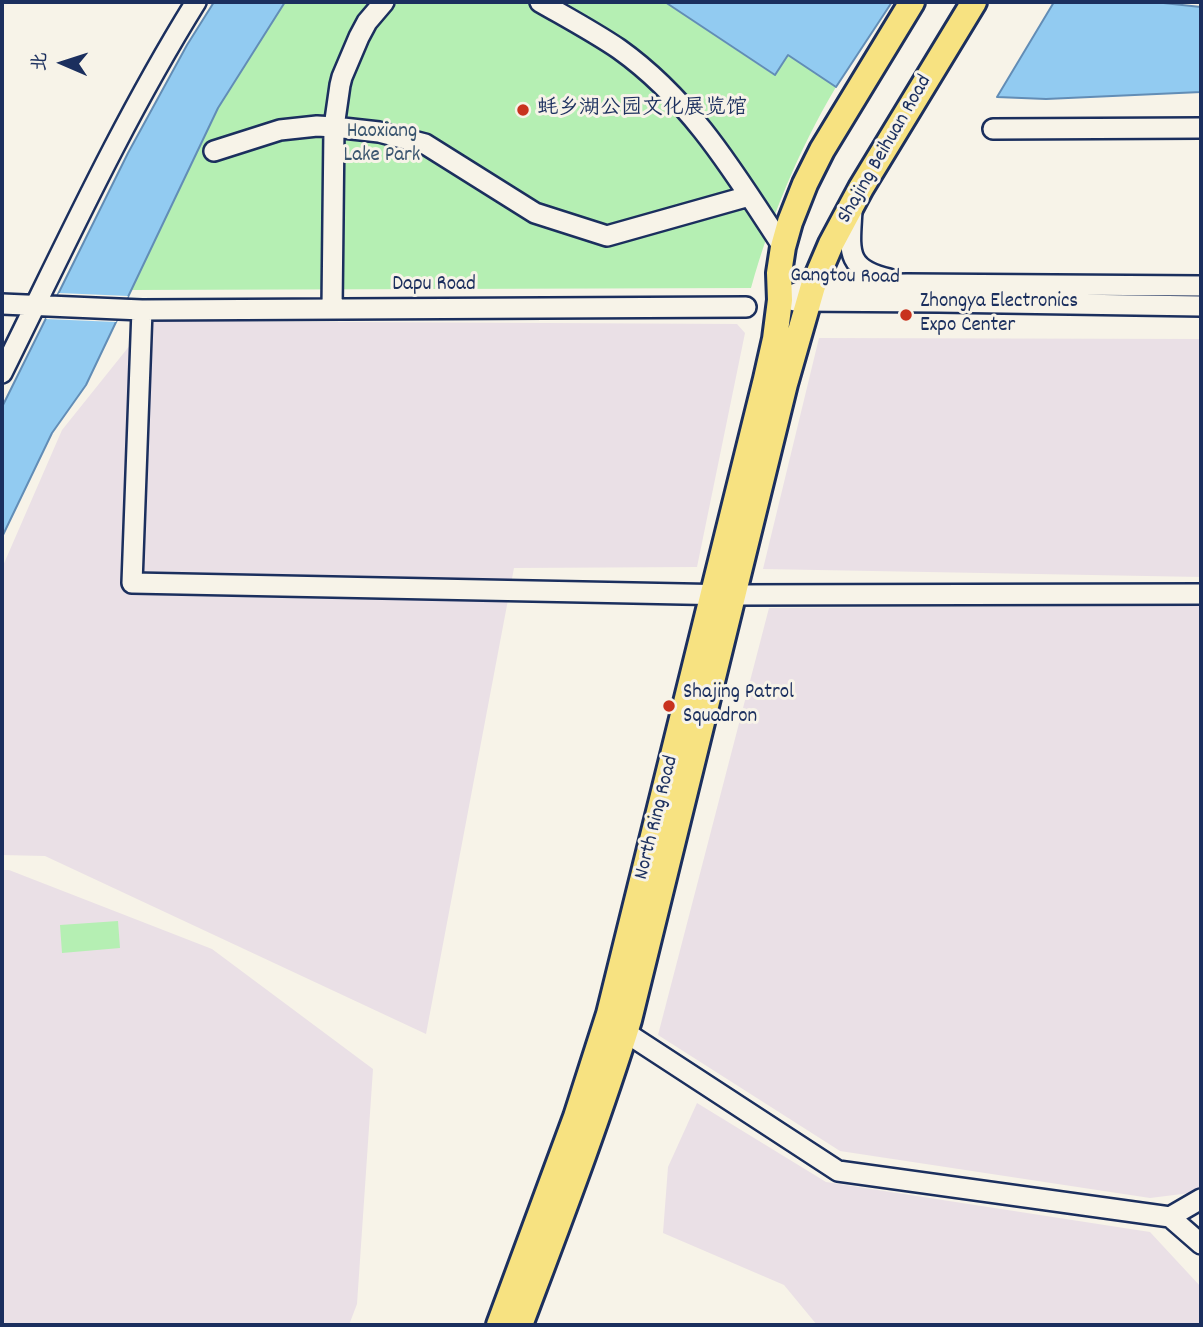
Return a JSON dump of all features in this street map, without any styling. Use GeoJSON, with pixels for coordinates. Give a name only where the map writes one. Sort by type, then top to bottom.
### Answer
{"type":"FeatureCollection","features":[{"type":"Feature","properties":{"kind":"main road"},"geometry":{"type":"LineString","coordinates":[[780,300],[779,273],[783,247],[805,184],[822,150],[912,2]]}},
{"type":"Feature","properties":{"kind":"main road","name":"Shajing Beihuan Road"},"geometry":{"type":"LineString","coordinates":[[810,294],[831,244],[852,206],[974,2]]}},
{"type":"Feature","properties":{"kind":"main road","name":"North Ring Road"},"geometry":{"type":"LineString","coordinates":[[499,1325],[602,1040],[723,594],[810,294]]}},
{"type":"Feature","properties":{"kind":"main road","name":"North Ring Road"},"geometry":{"type":"LineString","coordinates":[[520,1325],[625,1032],[723,594],[775,339],[780,300]]}},
{"type":"Feature","properties":{"kind":"street"},"geometry":{"type":"LineString","coordinates":[[2,373],[44,306],[114,146],[173,38],[196,2]]}},
{"type":"Feature","properties":{"kind":"street"},"geometry":{"type":"LineString","coordinates":[[332,309],[334,127],[342,77],[366,22],[384,2]]}},
{"type":"Feature","properties":{"kind":"street"},"geometry":{"type":"LineString","coordinates":[[540,2],[618,48],[682,105],[718,148],[783,247]]}},
{"type":"Feature","properties":{"kind":"street"},"geometry":{"type":"LineString","coordinates":[[214,151],[279,130],[317,126],[379,132],[425,144],[535,213],[607,236],[749,196]]}},
{"type":"Feature","properties":{"kind":"street"},"geometry":{"type":"LineString","coordinates":[[993,129],[1201,128]]}},
{"type":"Feature","properties":{"kind":"street"},"geometry":{"type":"LineString","coordinates":[[852,206],[852,256],[860,268],[873,275],[907,284]]}},
{"type":"Feature","properties":{"kind":"street","name":"Gangtou Road"},"geometry":{"type":"LineString","coordinates":[[780,300],[810,294],[907,284],[1201,286]]}},
{"type":"Feature","properties":{"kind":"street","name":"Gangtou Road"},"geometry":{"type":"LineString","coordinates":[[810,294],[938,302],[1201,306]]}},
{"type":"Feature","properties":{"kind":"street"},"geometry":{"type":"LineString","coordinates":[[2,304],[44,306]]}},
{"type":"Feature","properties":{"kind":"street","name":"Dapu Road"},"geometry":{"type":"LineString","coordinates":[[44,306],[132,309],[746,307]]}},
{"type":"Feature","properties":{"kind":"street"},"geometry":{"type":"LineString","coordinates":[[132,309],[132,583],[723,594],[1201,594]]}},
{"type":"Feature","properties":{"kind":"street"},"geometry":{"type":"LineString","coordinates":[[625,1032],[838,1171],[1170,1217],[1201,1244]]}},
{"type":"Feature","properties":{"kind":"street"},"geometry":{"type":"LineString","coordinates":[[1170,1217],[1201,1199]]}},
{"type":"Feature","properties":{"kind":"shaded area"},"geometry":{"type":"Polygon","coordinates":[[[155,314],[162,321],[737,324],[745,333],[697,567],[514,568],[426,1034],[45,856],[2,855],[2,568],[62,430],[155,314]]]}},
{"type":"Feature","properties":{"kind":"shaded area"},"geometry":{"type":"Polygon","coordinates":[[[819,338],[1201,339],[1201,577],[763,569],[819,338]]]}},
{"type":"Feature","properties":{"kind":"shaded area"},"geometry":{"type":"Polygon","coordinates":[[[1201,605],[1201,1190],[1150,1198],[840,1151],[658,1035],[769,608],[1201,605]]]}},
{"type":"Feature","properties":{"kind":"shaded area"},"geometry":{"type":"Polygon","coordinates":[[[2,870],[9,870],[212,949],[373,1069],[357,1304],[349,1325],[3,1325],[2,870]]]}},
{"type":"Feature","properties":{"kind":"shaded area"},"geometry":{"type":"Polygon","coordinates":[[[697,1103],[826,1182],[1150,1232],[1201,1287],[1201,1325],[817,1325],[784,1285],[663,1233],[668,1167],[697,1103]]]}},
{"type":"Feature","properties":{"kind":"green space","name":"Haoxiang Lake Park"},"geometry":{"type":"Polygon","coordinates":[[[285,2],[665,2],[774,75],[788,55],[836,87],[787,185],[751,288],[131,290],[218,108],[285,2]]]}},
{"type":"Feature","properties":{"kind":"green space"},"geometry":{"type":"Polygon","coordinates":[[[118,921],[120,948],[62,953],[60,925],[118,921]]]}},
{"type":"Feature","properties":{"kind":"water"},"geometry":{"type":"Polygon","coordinates":[[[214,2],[285,2],[218,108],[86,385],[52,433],[2,537],[2,407],[128,153],[187,45],[214,2]]]}},
{"type":"Feature","properties":{"kind":"water"},"geometry":{"type":"Polygon","coordinates":[[[665,2],[892,2],[836,87],[788,55],[775,75],[665,2]]]}},
{"type":"Feature","properties":{"kind":"water"},"geometry":{"type":"Polygon","coordinates":[[[1054,2],[1154,2],[1201,7],[1201,92],[1046,99],[997,97],[1054,2]]]}},
{"type":"Feature","properties":{"kind":"pier"},"geometry":{"type":"Polygon","coordinates":[[[59,293],[128,296],[116,322],[46,319],[59,293]]]}},
{"type":"Feature","properties":{"kind":"place","name":"蚝乡湖公园文化展览馆"},"geometry":{"type":"Point","coordinates":[523,110]}},
{"type":"Feature","properties":{"kind":"place","name":"Zhongya Electronics Expo Center"},"geometry":{"type":"Point","coordinates":[906,315]}},
{"type":"Feature","properties":{"kind":"place","name":"Shajing Patrol Squadron"},"geometry":{"type":"Point","coordinates":[669,706]}}]}
